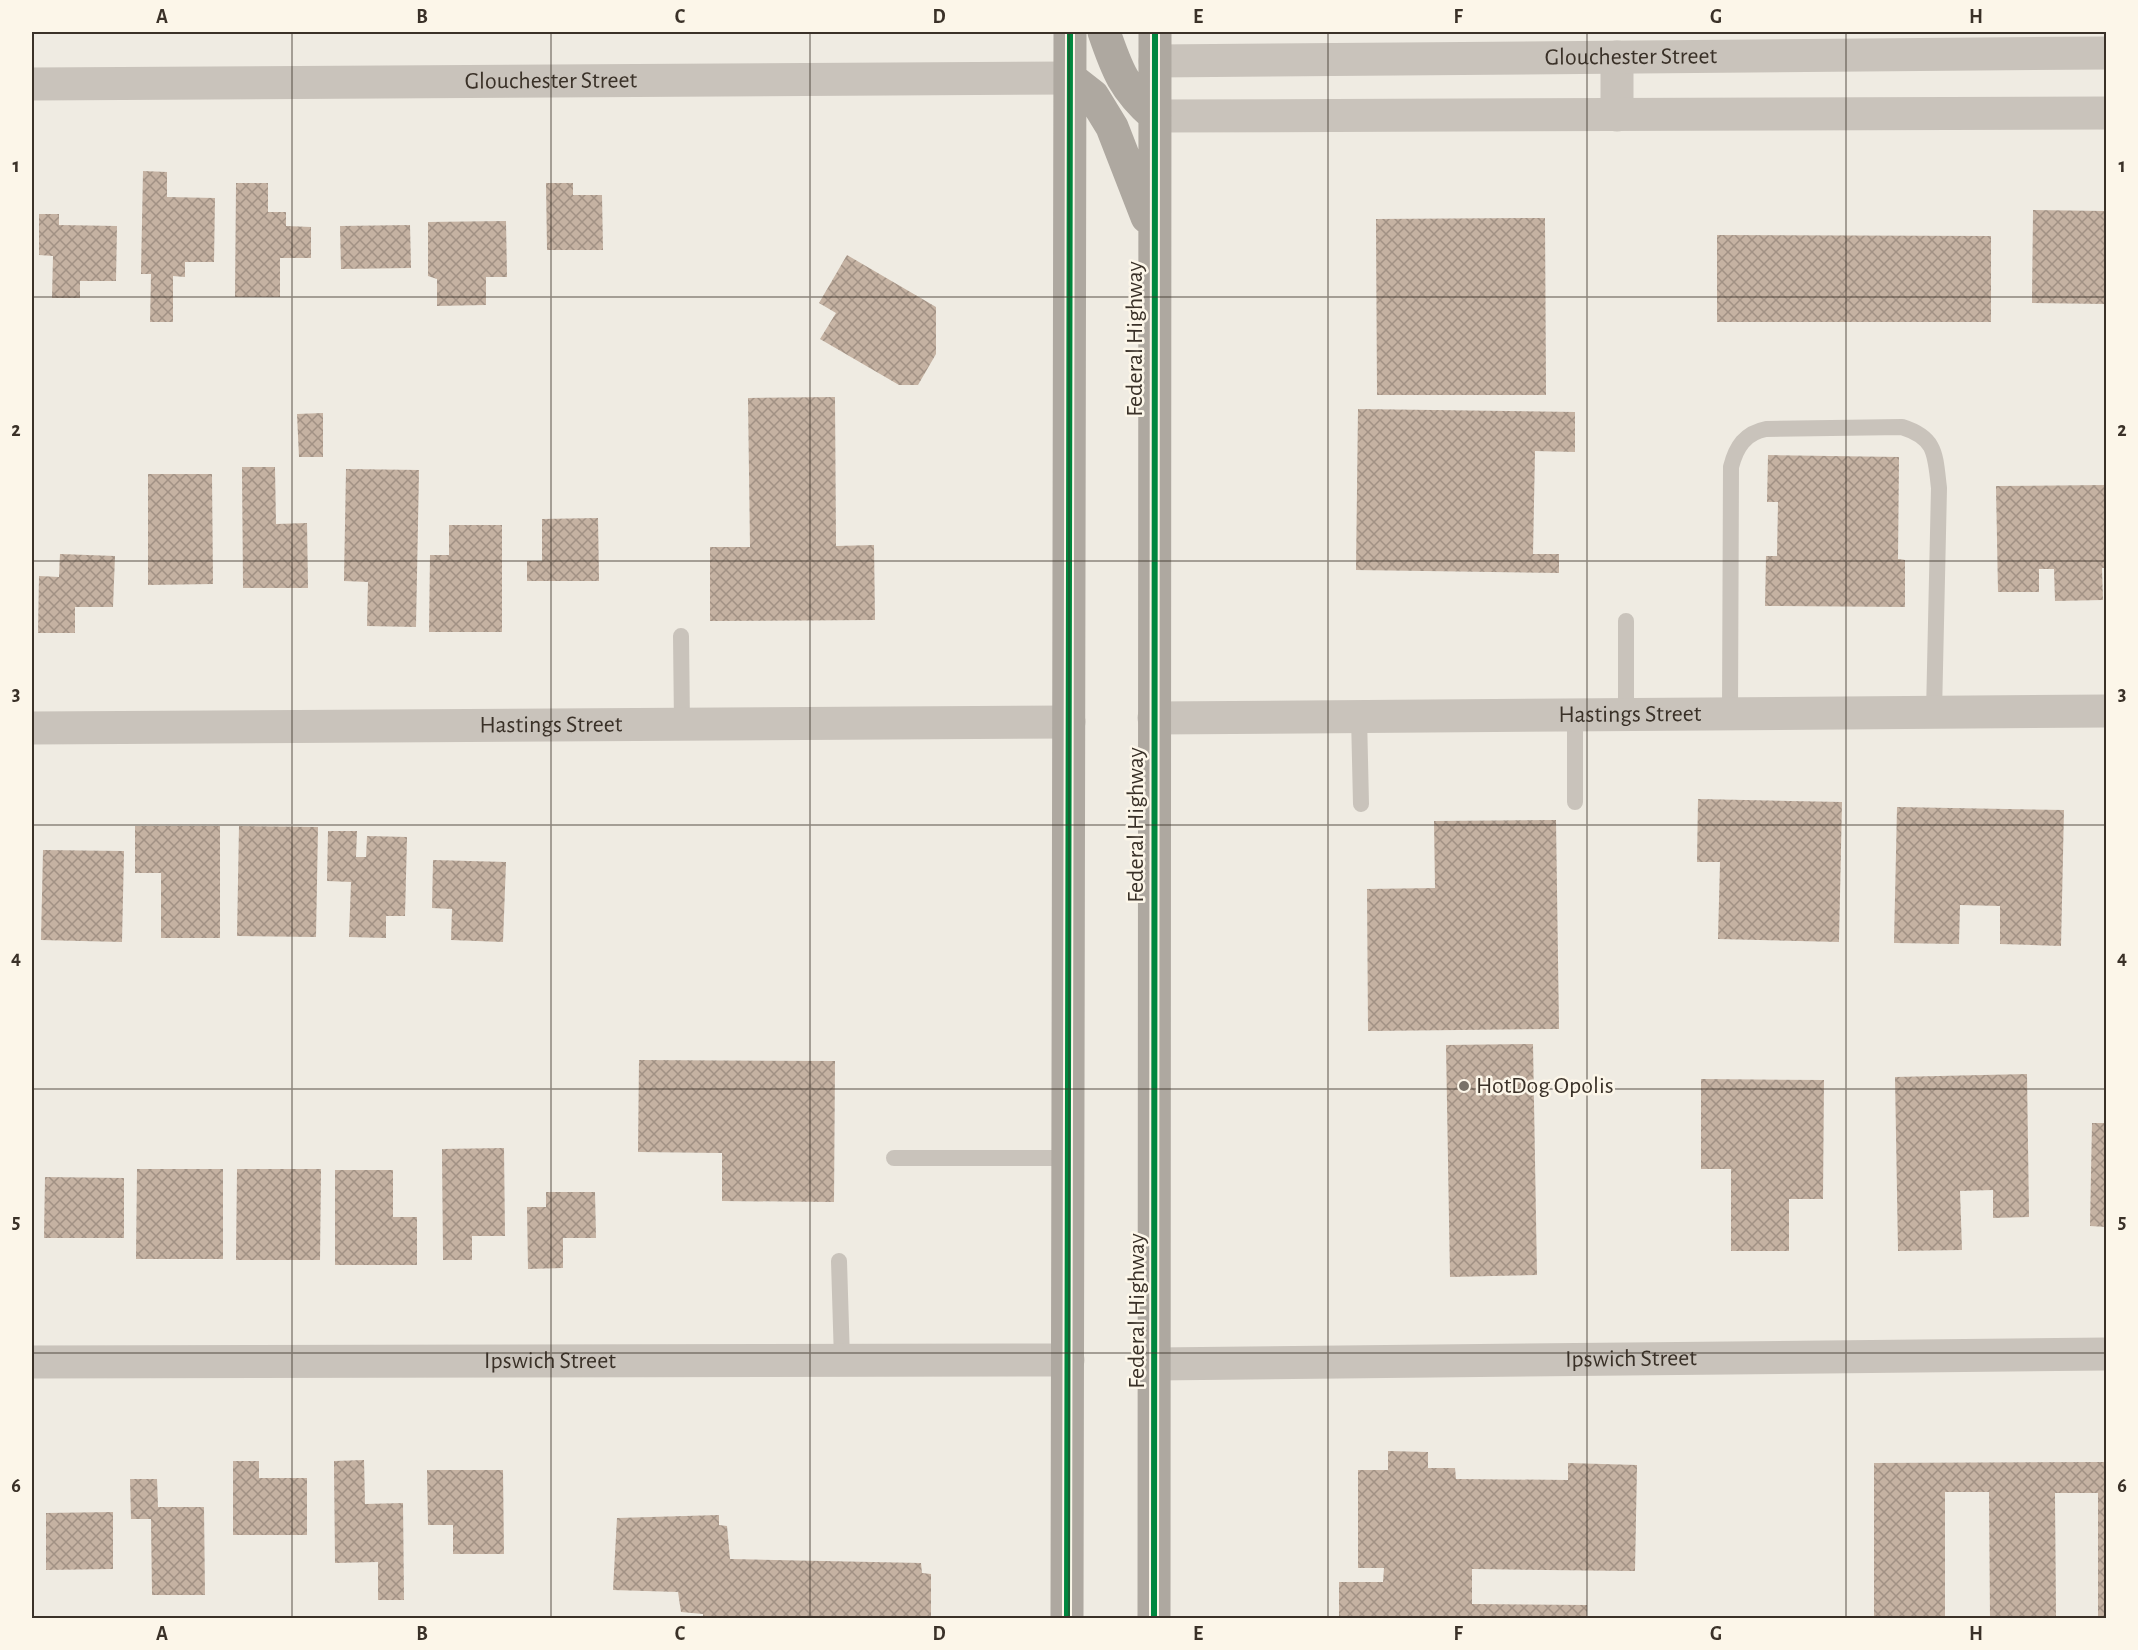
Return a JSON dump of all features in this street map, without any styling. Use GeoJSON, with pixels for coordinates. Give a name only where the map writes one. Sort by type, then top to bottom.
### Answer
{"type":"FeatureCollection","features":[{"type":"Feature","properties":{"kind":"main road"},"geometry":{"type":"LineString","coordinates":[[1067,1618],[1070,32]]}},
{"type":"Feature","properties":{"kind":"main road"},"geometry":{"type":"LineString","coordinates":[[1104,32],[1116,69],[1135,98],[1155,116]]}},
{"type":"Feature","properties":{"kind":"main road","name":"Federal Highway"},"geometry":{"type":"LineString","coordinates":[[1154,1618],[1153,233],[1155,46]]}},
{"type":"Feature","properties":{"kind":"main road"},"geometry":{"type":"LineString","coordinates":[[1070,78],[1093,96],[1112,128],[1153,233]]}},
{"type":"Feature","properties":{"kind":"street","name":"Glouchester Street"},"geometry":{"type":"LineString","coordinates":[[1155,46],[1617,57],[2106,53]]}},
{"type":"Feature","properties":{"kind":"street"},"geometry":{"type":"LineString","coordinates":[[1617,57],[1617,115]]}},
{"type":"Feature","properties":{"kind":"street","name":"Glouchester Street"},"geometry":{"type":"LineString","coordinates":[[32,84],[1070,78]]}},
{"type":"Feature","properties":{"kind":"street"},"geometry":{"type":"LineString","coordinates":[[1155,116],[2106,113]]}},
{"type":"Feature","properties":{"kind":"street","name":"Hastings Street"},"geometry":{"type":"LineString","coordinates":[[1154,718],[2106,711]]}},
{"type":"Feature","properties":{"kind":"street","name":"Hastings Street"},"geometry":{"type":"LineString","coordinates":[[32,728],[1069,722]]}},
{"type":"Feature","properties":{"kind":"street","name":"Ipswich Street"},"geometry":{"type":"LineString","coordinates":[[1155,1364],[2106,1354]]}},
{"type":"Feature","properties":{"kind":"street","name":"Ipswich Street"},"geometry":{"type":"LineString","coordinates":[[32,1362],[1068,1360]]}},
{"type":"Feature","properties":{"kind":"lane"},"geometry":{"type":"LineString","coordinates":[[1730,714],[1731,467],[1734,454],[1743,440],[1755,431],[1766,429],[1902,427],[1915,431],[1927,440],[1935,455],[1939,488],[1934,713]]}},
{"type":"Feature","properties":{"kind":"lane"},"geometry":{"type":"LineString","coordinates":[[1626,621],[1626,715]]}},
{"type":"Feature","properties":{"kind":"lane"},"geometry":{"type":"LineString","coordinates":[[681,636],[682,724]]}},
{"type":"Feature","properties":{"kind":"lane"},"geometry":{"type":"LineString","coordinates":[[1575,715],[1575,802]]}},
{"type":"Feature","properties":{"kind":"lane"},"geometry":{"type":"LineString","coordinates":[[1359,716],[1361,804]]}},
{"type":"Feature","properties":{"kind":"lane"},"geometry":{"type":"LineString","coordinates":[[894,1158],[1068,1158]]}},
{"type":"Feature","properties":{"kind":"lane"},"geometry":{"type":"LineString","coordinates":[[839,1261],[842,1360]]}},
{"type":"Feature","properties":{"kind":"building"},"geometry":{"type":"Polygon","coordinates":[[[143,171],[167,172],[167,197],[215,198],[214,262],[185,262],[185,277],[173,276],[173,322],[150,322],[151,274],[141,274],[143,171]]]}},
{"type":"Feature","properties":{"kind":"building"},"geometry":{"type":"Polygon","coordinates":[[[236,183],[268,183],[268,212],[286,212],[286,226],[311,227],[311,258],[280,258],[280,297],[235,297],[236,183]]]}},
{"type":"Feature","properties":{"kind":"building"},"geometry":{"type":"Polygon","coordinates":[[[546,183],[573,183],[573,195],[602,195],[603,250],[547,250],[546,183]]]}},
{"type":"Feature","properties":{"kind":"building"},"geometry":{"type":"Polygon","coordinates":[[[2033,210],[2106,211],[2106,304],[2032,303],[2033,210]]]}},
{"type":"Feature","properties":{"kind":"building"},"geometry":{"type":"Polygon","coordinates":[[[39,214],[59,214],[59,225],[117,226],[116,281],[80,281],[80,298],[52,298],[53,256],[39,255],[39,214]]]}},
{"type":"Feature","properties":{"kind":"building"},"geometry":{"type":"Polygon","coordinates":[[[1545,218],[1546,395],[1377,395],[1376,219],[1545,218]]]}},
{"type":"Feature","properties":{"kind":"building"},"geometry":{"type":"Polygon","coordinates":[[[506,221],[507,277],[486,277],[486,305],[437,306],[437,279],[428,276],[428,222],[506,221]]]}},
{"type":"Feature","properties":{"kind":"building"},"geometry":{"type":"Polygon","coordinates":[[[410,225],[411,268],[341,269],[340,226],[410,225]]]}},
{"type":"Feature","properties":{"kind":"building"},"geometry":{"type":"Polygon","coordinates":[[[1717,235],[1991,236],[1991,322],[1717,322],[1717,235]]]}},
{"type":"Feature","properties":{"kind":"building"},"geometry":{"type":"Polygon","coordinates":[[[847,255],[936,307],[936,354],[918,385],[899,385],[820,339],[836,313],[819,303],[847,255]]]}},
{"type":"Feature","properties":{"kind":"building"},"geometry":{"type":"Polygon","coordinates":[[[835,397],[836,546],[874,545],[875,620],[710,621],[710,547],[750,547],[748,398],[835,397]]]}},
{"type":"Feature","properties":{"kind":"building"},"geometry":{"type":"Polygon","coordinates":[[[1358,409],[1575,412],[1575,452],[1535,451],[1533,554],[1559,554],[1559,573],[1356,570],[1358,409]]]}},
{"type":"Feature","properties":{"kind":"building"},"geometry":{"type":"Polygon","coordinates":[[[323,413],[323,457],[299,457],[297,414],[323,413]]]}},
{"type":"Feature","properties":{"kind":"building"},"geometry":{"type":"Polygon","coordinates":[[[1768,455],[1899,457],[1898,559],[1905,560],[1905,607],[1765,606],[1766,556],[1777,556],[1778,502],[1767,502],[1768,455]]]}},
{"type":"Feature","properties":{"kind":"building"},"geometry":{"type":"Polygon","coordinates":[[[242,467],[275,467],[276,524],[307,523],[308,588],[243,588],[242,467]]]}},
{"type":"Feature","properties":{"kind":"building"},"geometry":{"type":"Polygon","coordinates":[[[346,469],[419,470],[416,627],[367,626],[368,582],[344,581],[346,469]]]}},
{"type":"Feature","properties":{"kind":"building"},"geometry":{"type":"Polygon","coordinates":[[[148,474],[212,474],[213,584],[148,585],[148,474]]]}},
{"type":"Feature","properties":{"kind":"building"},"geometry":{"type":"Polygon","coordinates":[[[2106,485],[2106,568],[2102,568],[2103,600],[2055,601],[2054,569],[2039,569],[2039,592],[1998,592],[1996,486],[2106,485]]]}},
{"type":"Feature","properties":{"kind":"building"},"geometry":{"type":"Polygon","coordinates":[[[598,518],[599,581],[527,581],[527,561],[542,561],[542,519],[598,518]]]}},
{"type":"Feature","properties":{"kind":"building"},"geometry":{"type":"Polygon","coordinates":[[[449,525],[502,525],[502,632],[429,632],[430,555],[449,555],[449,525]]]}},
{"type":"Feature","properties":{"kind":"building"},"geometry":{"type":"Polygon","coordinates":[[[60,554],[115,556],[113,607],[75,607],[75,633],[38,633],[39,576],[59,577],[60,554]]]}},
{"type":"Feature","properties":{"kind":"building"},"geometry":{"type":"Polygon","coordinates":[[[1698,799],[1842,802],[1839,942],[1718,939],[1720,862],[1697,862],[1698,799]]]}},
{"type":"Feature","properties":{"kind":"building"},"geometry":{"type":"Polygon","coordinates":[[[1897,807],[2064,810],[2061,946],[2000,944],[2000,906],[1960,905],[1959,944],[1894,943],[1897,807]]]}},
{"type":"Feature","properties":{"kind":"building"},"geometry":{"type":"Polygon","coordinates":[[[1556,820],[1559,1029],[1368,1031],[1367,889],[1435,888],[1434,821],[1556,820]]]}},
{"type":"Feature","properties":{"kind":"building"},"geometry":{"type":"Polygon","coordinates":[[[135,826],[220,826],[220,938],[161,938],[161,873],[135,873],[135,826]]]}},
{"type":"Feature","properties":{"kind":"building"},"geometry":{"type":"Polygon","coordinates":[[[239,826],[318,827],[316,937],[237,936],[239,826]]]}},
{"type":"Feature","properties":{"kind":"building"},"geometry":{"type":"Polygon","coordinates":[[[328,831],[357,831],[356,857],[366,857],[367,836],[407,837],[405,916],[386,916],[386,938],[349,937],[351,882],[327,881],[328,831]]]}},
{"type":"Feature","properties":{"kind":"building"},"geometry":{"type":"Polygon","coordinates":[[[43,850],[124,851],[122,942],[41,940],[43,850]]]}},
{"type":"Feature","properties":{"kind":"building"},"geometry":{"type":"Polygon","coordinates":[[[433,860],[506,862],[503,942],[451,940],[452,909],[432,908],[433,860]]]}},
{"type":"Feature","properties":{"kind":"building"},"geometry":{"type":"Polygon","coordinates":[[[1533,1044],[1537,1275],[1450,1277],[1446,1045],[1533,1044]]]}},
{"type":"Feature","properties":{"kind":"building"},"geometry":{"type":"Polygon","coordinates":[[[639,1060],[835,1061],[834,1202],[722,1201],[722,1153],[638,1152],[639,1060]]]}},
{"type":"Feature","properties":{"kind":"building"},"geometry":{"type":"Polygon","coordinates":[[[2027,1074],[2029,1217],[1993,1218],[1993,1190],[1960,1191],[1962,1250],[1898,1251],[1895,1077],[2027,1074]]]}},
{"type":"Feature","properties":{"kind":"building"},"geometry":{"type":"Polygon","coordinates":[[[1701,1079],[1824,1080],[1823,1199],[1789,1199],[1789,1251],[1731,1251],[1731,1169],[1701,1169],[1701,1079]]]}},
{"type":"Feature","properties":{"kind":"building"},"geometry":{"type":"Polygon","coordinates":[[[2092,1123],[2106,1123],[2106,1227],[2090,1226],[2092,1123]]]}},
{"type":"Feature","properties":{"kind":"building"},"geometry":{"type":"Polygon","coordinates":[[[504,1148],[505,1236],[472,1236],[472,1260],[443,1260],[442,1149],[504,1148]]]}},
{"type":"Feature","properties":{"kind":"building"},"geometry":{"type":"Polygon","coordinates":[[[137,1169],[223,1169],[223,1259],[136,1259],[137,1169]]]}},
{"type":"Feature","properties":{"kind":"building"},"geometry":{"type":"Polygon","coordinates":[[[237,1169],[321,1169],[320,1260],[236,1260],[237,1169]]]}},
{"type":"Feature","properties":{"kind":"building"},"geometry":{"type":"Polygon","coordinates":[[[335,1170],[393,1170],[393,1217],[417,1217],[417,1265],[335,1265],[335,1170]]]}},
{"type":"Feature","properties":{"kind":"building"},"geometry":{"type":"Polygon","coordinates":[[[45,1177],[124,1178],[124,1238],[44,1238],[45,1177]]]}},
{"type":"Feature","properties":{"kind":"building"},"geometry":{"type":"Polygon","coordinates":[[[546,1192],[595,1192],[596,1238],[563,1238],[563,1268],[528,1269],[527,1207],[546,1207],[546,1192]]]}},
{"type":"Feature","properties":{"kind":"building"},"geometry":{"type":"Polygon","coordinates":[[[1388,1451],[1428,1452],[1428,1468],[1455,1468],[1456,1479],[1568,1480],[1568,1463],[1637,1465],[1635,1571],[1472,1569],[1472,1604],[1587,1605],[1587,1618],[1339,1618],[1339,1582],[1383,1582],[1384,1568],[1358,1568],[1358,1470],[1388,1470],[1388,1451]]]}},
{"type":"Feature","properties":{"kind":"building"},"geometry":{"type":"Polygon","coordinates":[[[364,1460],[365,1504],[403,1503],[404,1600],[378,1600],[378,1562],[335,1563],[334,1461],[364,1460]]]}},
{"type":"Feature","properties":{"kind":"building"},"geometry":{"type":"Polygon","coordinates":[[[233,1461],[259,1461],[259,1478],[307,1478],[307,1535],[233,1535],[233,1461]]]}},
{"type":"Feature","properties":{"kind":"building"},"geometry":{"type":"Polygon","coordinates":[[[2106,1462],[2106,1618],[2098,1618],[2098,1493],[2055,1493],[2056,1618],[1990,1618],[1989,1492],[1945,1492],[1945,1618],[1874,1618],[1874,1463],[2106,1462]]]}},
{"type":"Feature","properties":{"kind":"building"},"geometry":{"type":"Polygon","coordinates":[[[427,1470],[503,1470],[504,1554],[453,1554],[453,1525],[428,1525],[427,1470]]]}},
{"type":"Feature","properties":{"kind":"building"},"geometry":{"type":"Polygon","coordinates":[[[130,1479],[157,1479],[158,1507],[204,1507],[205,1595],[152,1595],[151,1519],[131,1519],[130,1479]]]}},
{"type":"Feature","properties":{"kind":"building"},"geometry":{"type":"Polygon","coordinates":[[[113,1512],[113,1569],[46,1570],[46,1513],[113,1512]]]}},
{"type":"Feature","properties":{"kind":"building"},"geometry":{"type":"Polygon","coordinates":[[[719,1515],[719,1525],[727,1526],[730,1559],[921,1563],[922,1573],[931,1574],[931,1618],[703,1618],[703,1614],[681,1612],[678,1592],[613,1590],[617,1518],[719,1515]]]}},
{"type":"Feature","properties":{"kind":"cycle path"},"geometry":{"type":"LineString","coordinates":[[1067,1618],[1070,32]]}},
{"type":"Feature","properties":{"kind":"cycle path"},"geometry":{"type":"LineString","coordinates":[[1154,1618],[1155,32]]}},
{"type":"Feature","properties":{"kind":"place","name":"HotDog Opolis"},"geometry":{"type":"Point","coordinates":[1464,1086]}}]}
